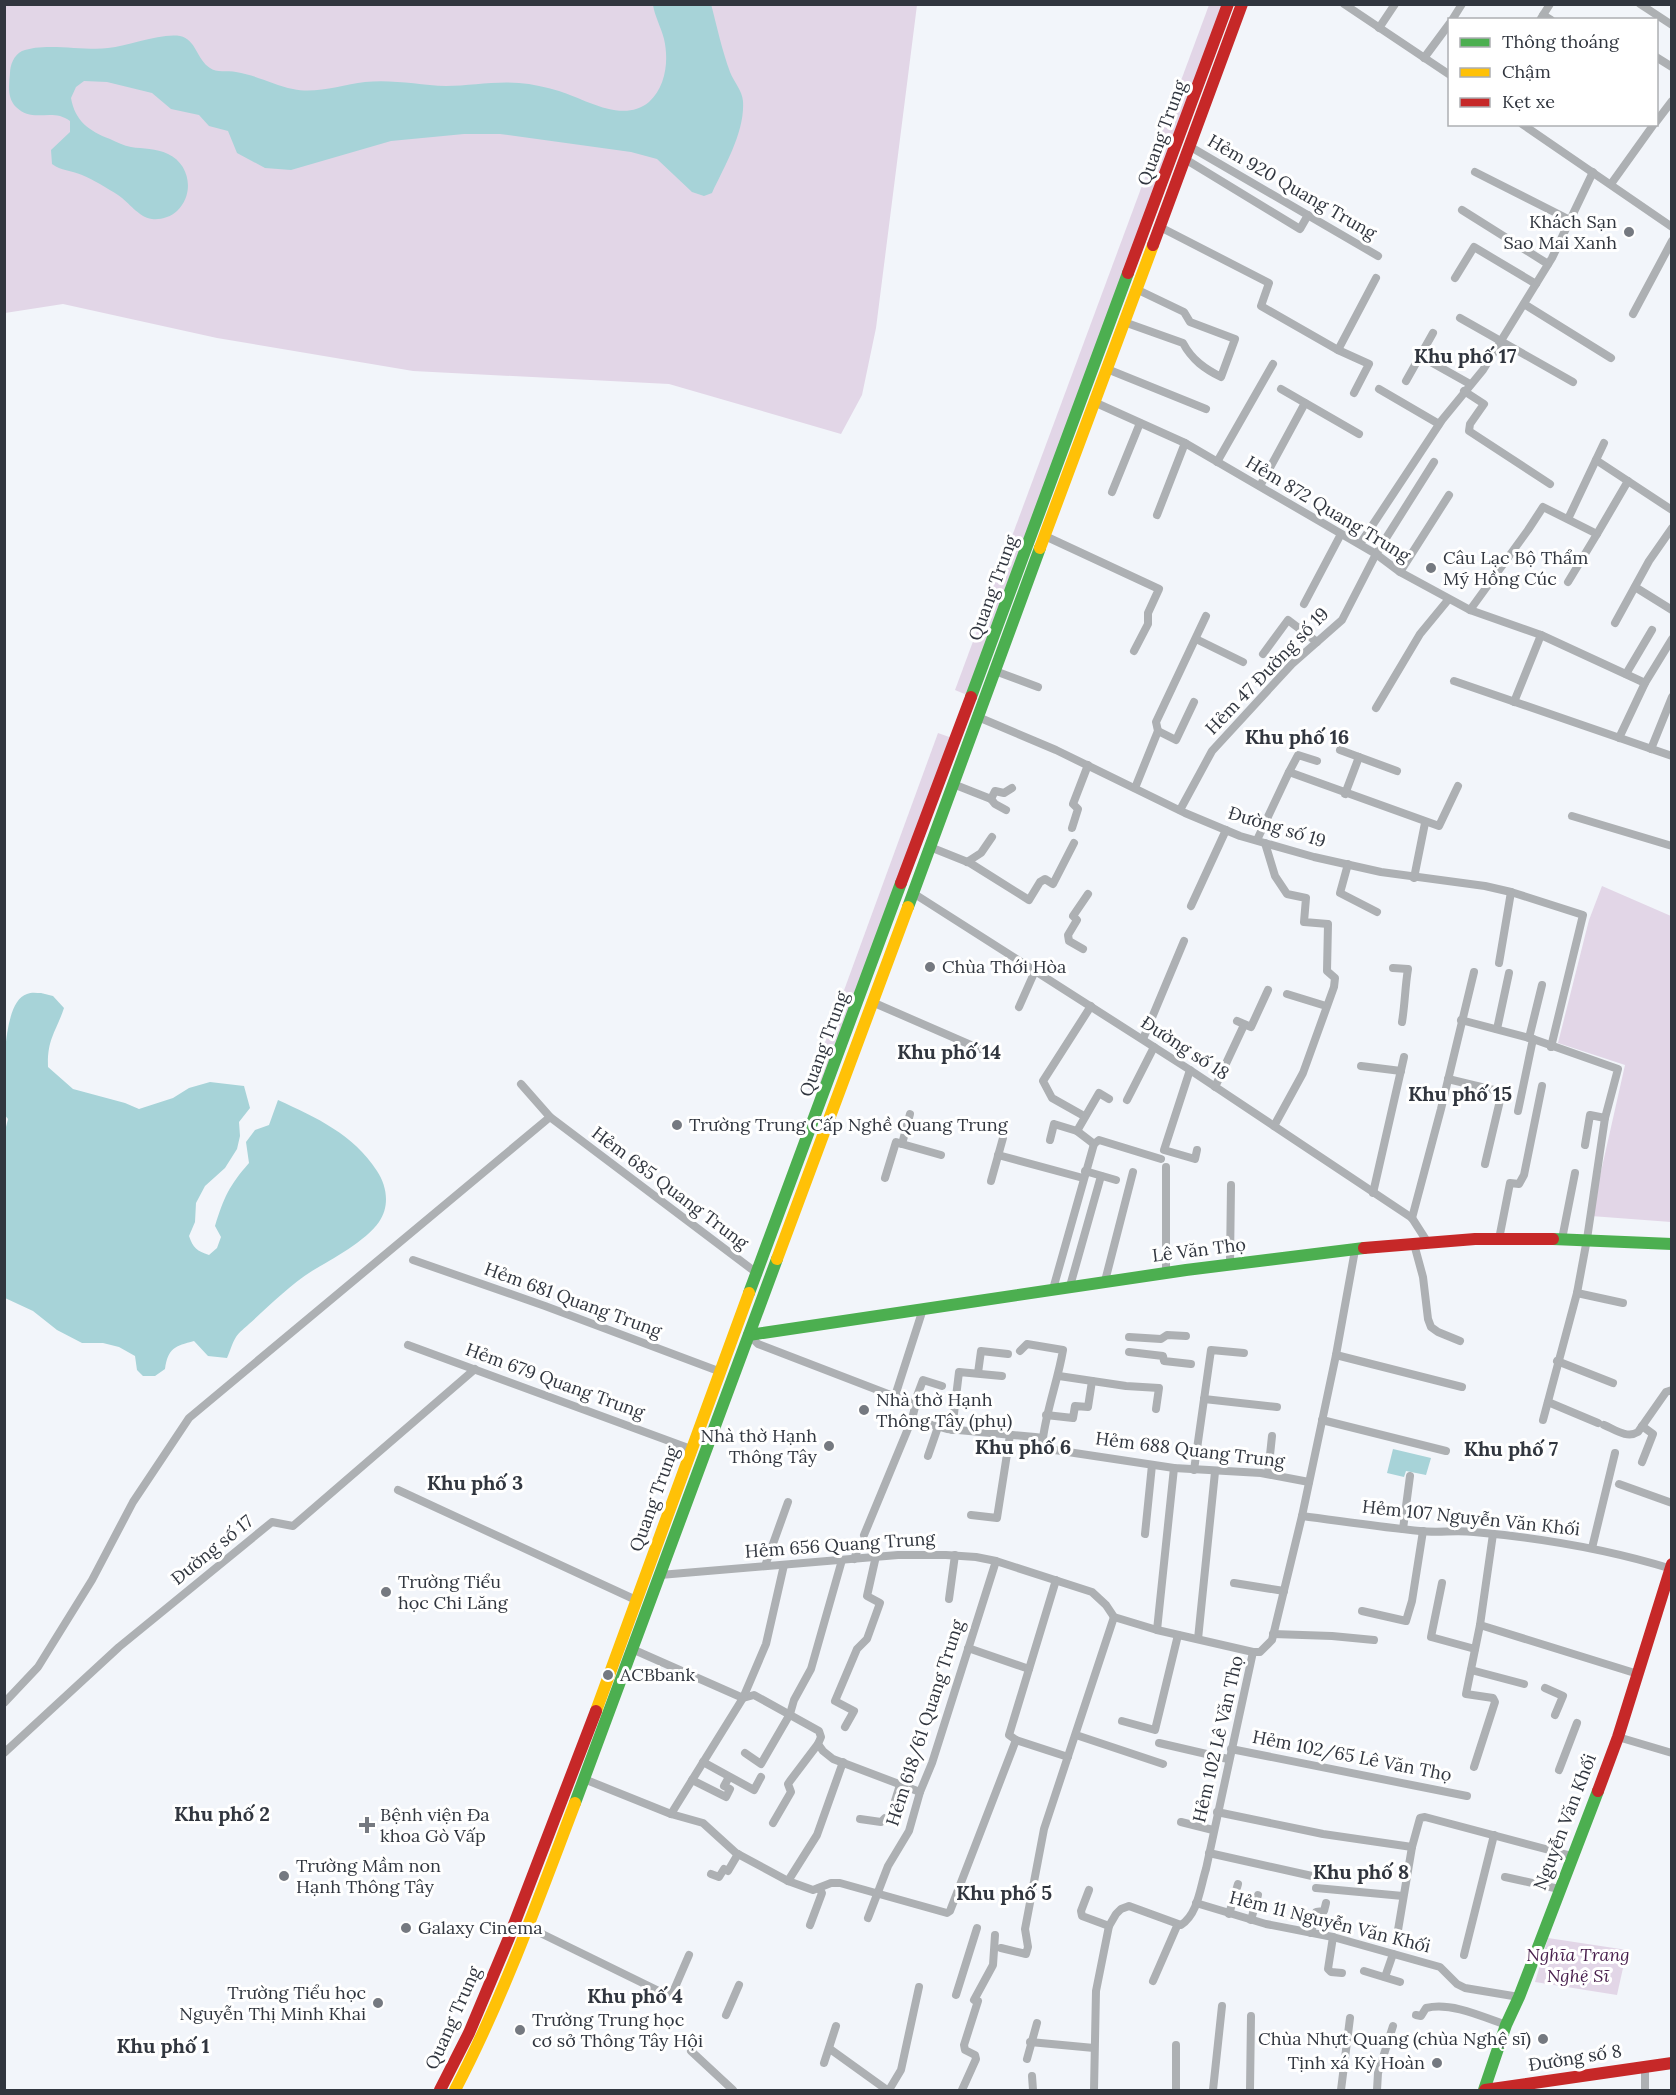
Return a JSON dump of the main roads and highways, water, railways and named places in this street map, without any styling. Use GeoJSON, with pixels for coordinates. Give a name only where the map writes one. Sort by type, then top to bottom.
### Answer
{"type":"FeatureCollection","features":[{"type":"Feature","properties":{"kind":"main road","name":"Quang Trung"},"geometry":{"type":"LineString","coordinates":[[455,2091],[482,2038],[528,1927],[584,1779],[636,1600],[901,886],[972,714],[1228,4]]}},
{"type":"Feature","properties":{"kind":"main road","name":"Quang Trung"},"geometry":{"type":"LineString","coordinates":[[440,2091],[482,2001],[615,1678],[632,1649],[953,784],[972,714],[995,671],[1242,4]]}},
{"type":"Feature","properties":{"kind":"main road"},"geometry":{"type":"LineString","coordinates":[[901,886],[913,893]]}},
{"type":"Feature","properties":{"kind":"main road"},"geometry":{"type":"LineString","coordinates":[[819,1107],[832,1111]]}},
{"type":"Feature","properties":{"kind":"main road","name":"Lê Văn Thọ"},"geometry":{"type":"LineString","coordinates":[[735,1336],[1230,1263],[1414,1244],[1499,1239],[1587,1239],[1671,1244]]}},
{"type":"Feature","properties":{"kind":"main road","name":"Nguyễn Văn Khối"},"geometry":{"type":"LineString","coordinates":[[1485,2091],[1506,2025],[1519,1997],[1618,1737],[1671,1567]]}},
{"type":"Feature","properties":{"kind":"main road"},"geometry":{"type":"LineString","coordinates":[[515,1922],[528,1927]]}},
{"type":"Feature","properties":{"kind":"main road"},"geometry":{"type":"LineString","coordinates":[[482,2001],[495,2006]]}},
{"type":"Feature","properties":{"kind":"main road","name":"Đường số 8"},"geometry":{"type":"LineString","coordinates":[[1485,2091],[1547,2085],[1671,2063]]}},
{"type":"Feature","properties":{"kind":"water"},"geometry":{"type":"Polygon","coordinates":[[[711,4],[727,64],[740,90],[743,113],[728,160],[712,193],[704,196],[692,192],[657,159],[631,152],[500,134],[464,134],[391,141],[291,170],[265,168],[237,153],[228,131],[209,126],[199,115],[171,109],[152,93],[107,82],[84,81],[76,87],[71,98],[76,113],[89,129],[123,145],[168,154],[181,165],[185,172],[188,188],[183,204],[172,215],[152,219],[142,215],[118,195],[96,182],[52,164],[51,150],[70,132],[70,121],[56,115],[22,112],[11,100],[9,91],[10,70],[15,58],[22,51],[31,48],[98,49],[154,38],[180,36],[190,41],[202,60],[213,70],[243,73],[293,89],[320,90],[375,81],[446,86],[519,83],[554,90],[604,108],[628,111],[639,108],[655,96],[665,73],[663,35],[653,5],[711,4]]]}},
{"type":"Feature","properties":{"kind":"water"},"geometry":{"type":"Polygon","coordinates":[[[29,993],[53,996],[64,1008],[51,1042],[48,1067],[73,1089],[139,1109],[173,1098],[189,1088],[210,1082],[244,1086],[250,1108],[239,1122],[240,1136],[237,1149],[225,1168],[205,1186],[196,1203],[195,1222],[189,1236],[194,1246],[201,1252],[209,1255],[217,1248],[221,1237],[215,1226],[221,1207],[232,1185],[249,1163],[246,1142],[255,1130],[269,1125],[278,1100],[333,1128],[357,1147],[377,1171],[386,1196],[385,1209],[379,1222],[357,1243],[304,1277],[280,1296],[239,1333],[227,1358],[208,1356],[194,1341],[170,1352],[165,1369],[155,1376],[143,1376],[137,1370],[135,1356],[119,1347],[103,1343],[82,1343],[57,1330],[33,1311],[5,1298],[4,1135],[8,1119],[4,1114],[5,1048],[12,1013],[18,1000],[29,993]]]}},
{"type":"Feature","properties":{"kind":"water"},"geometry":{"type":"Polygon","coordinates":[[[1393,1449],[1431,1458],[1426,1475],[1406,1471],[1404,1477],[1387,1473],[1393,1449]]]}},
{"type":"Feature","properties":{"kind":"place","name":"Khách Sạn Sao Mai Xanh"},"geometry":{"type":"Point","coordinates":[1629,232]}},
{"type":"Feature","properties":{"kind":"place","name":"Câu Lạc Bộ Thẩm Mỹ Hồng Cúc"},"geometry":{"type":"Point","coordinates":[1431,568]}},
{"type":"Feature","properties":{"kind":"place","name":"Chùa Thới Hòa"},"geometry":{"type":"Point","coordinates":[930,967]}},
{"type":"Feature","properties":{"kind":"place","name":"Trường Trung Cấp Nghề Quang Trung"},"geometry":{"type":"Point","coordinates":[677,1125]}},
{"type":"Feature","properties":{"kind":"place","name":"Nhà thờ Hạnh Thông Tây (phụ)"},"geometry":{"type":"Point","coordinates":[864,1410]}},
{"type":"Feature","properties":{"kind":"place","name":"Nhà thờ Hạnh Thông Tây"},"geometry":{"type":"Point","coordinates":[829,1446]}},
{"type":"Feature","properties":{"kind":"place","name":"Trường Tiểu học Chi Lăng"},"geometry":{"type":"Point","coordinates":[386,1592]}},
{"type":"Feature","properties":{"kind":"place","name":"ACBbank"},"geometry":{"type":"Point","coordinates":[608,1675]}},
{"type":"Feature","properties":{"kind":"place","name":"Bệnh viện Đa khoa Gò Vấp"},"geometry":{"type":"Point","coordinates":[367,1825]}},
{"type":"Feature","properties":{"kind":"place","name":"Trường Mầm non Hạnh Thông Tây"},"geometry":{"type":"Point","coordinates":[284,1876]}},
{"type":"Feature","properties":{"kind":"place","name":"Galaxy Cinema"},"geometry":{"type":"Point","coordinates":[406,1928]}},
{"type":"Feature","properties":{"kind":"place","name":"Trường Tiểu học Nguyễn Thị Minh Khai"},"geometry":{"type":"Point","coordinates":[378,2003]}},
{"type":"Feature","properties":{"kind":"place","name":"Trường Trung học cơ sở Thông Tây Hội"},"geometry":{"type":"Point","coordinates":[520,2030]}},
{"type":"Feature","properties":{"kind":"place","name":"Chùa Nhựt Quang (chùa Nghệ sĩ)"},"geometry":{"type":"Point","coordinates":[1543,2039]}},
{"type":"Feature","properties":{"kind":"place","name":"Tịnh xá Kỳ Hoàn"},"geometry":{"type":"Point","coordinates":[1437,2063]}},
{"type":"Feature","properties":{"kind":"district","name":"Khu phố 17"},"geometry":{"type":"Point","coordinates":[1465,356]}},
{"type":"Feature","properties":{"kind":"district","name":"Khu phố 16"},"geometry":{"type":"Point","coordinates":[1297,737]}},
{"type":"Feature","properties":{"kind":"district","name":"Khu phố 14"},"geometry":{"type":"Point","coordinates":[949,1052]}},
{"type":"Feature","properties":{"kind":"district","name":"Khu phố 15"},"geometry":{"type":"Point","coordinates":[1460,1094]}},
{"type":"Feature","properties":{"kind":"district","name":"Khu phố 6"},"geometry":{"type":"Point","coordinates":[1023,1447]}},
{"type":"Feature","properties":{"kind":"district","name":"Khu phố 7"},"geometry":{"type":"Point","coordinates":[1511,1449]}},
{"type":"Feature","properties":{"kind":"district","name":"Khu phố 3"},"geometry":{"type":"Point","coordinates":[475,1483]}},
{"type":"Feature","properties":{"kind":"district","name":"Khu phố 2"},"geometry":{"type":"Point","coordinates":[222,1814]}},
{"type":"Feature","properties":{"kind":"district","name":"Khu phố 8"},"geometry":{"type":"Point","coordinates":[1361,1872]}},
{"type":"Feature","properties":{"kind":"district","name":"Khu phố 5"},"geometry":{"type":"Point","coordinates":[1004,1893]}},
{"type":"Feature","properties":{"kind":"district","name":"Khu phố 4"},"geometry":{"type":"Point","coordinates":[635,1996]}},
{"type":"Feature","properties":{"kind":"district","name":"Khu phố 1"},"geometry":{"type":"Point","coordinates":[163,2046]}},
{"type":"Feature","properties":{"kind":"park label","name":"Nghĩa Trang Nghệ Sĩ"},"geometry":{"type":"Point","coordinates":[1578,1965]}}]}
